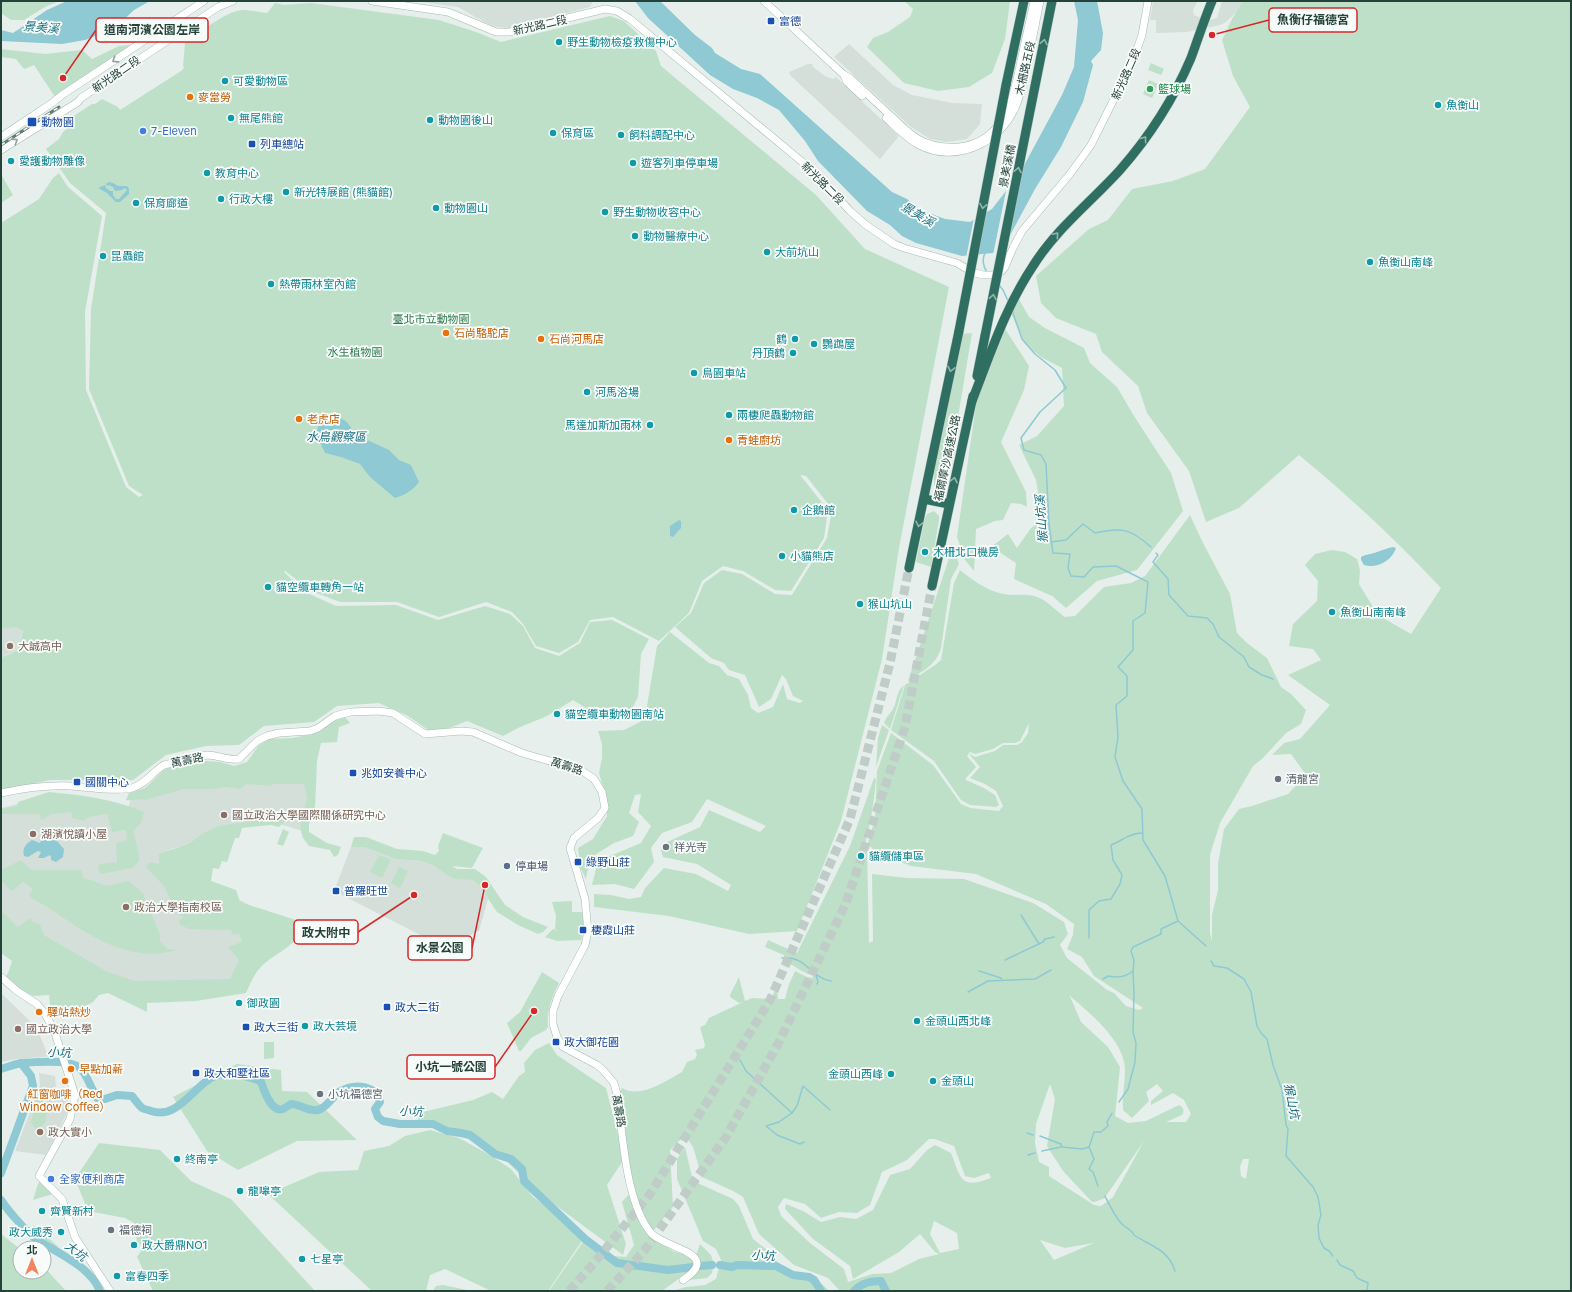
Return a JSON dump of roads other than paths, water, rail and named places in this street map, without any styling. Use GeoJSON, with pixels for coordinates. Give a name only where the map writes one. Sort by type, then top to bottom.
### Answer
{"type":"FeatureCollection","features":[{"type":"Feature","properties":{"kind":"highway"},"geometry":{"type":"LineString","coordinates":[[1006,85],[1018,20],[1018,1]]}},
{"type":"Feature","properties":{"kind":"highway","name":"景美溪橋"},"geometry":{"type":"LineString","coordinates":[[959,331],[1006,85],[1024,1]]}},
{"type":"Feature","properties":{"kind":"highway","name":"景美溪橋"},"geometry":{"type":"LineString","coordinates":[[985,336],[1052,1]]}},
{"type":"Feature","properties":{"kind":"highway"},"geometry":{"type":"LineString","coordinates":[[972,400],[1010,306],[1032,266],[1065,225],[1120,170],[1150,132],[1172,96],[1187,64],[1211,1]]}},
{"type":"Feature","properties":{"kind":"highway","name":"福爾摩沙高速公路"},"geometry":{"type":"LineString","coordinates":[[909,568],[959,331]]}},
{"type":"Feature","properties":{"kind":"highway","name":"福爾摩沙高速公路"},"geometry":{"type":"LineString","coordinates":[[932,586],[985,336]]}},
{"type":"Feature","properties":{"kind":"highway"},"geometry":{"type":"LineString","coordinates":[[924,499],[949,504]]}},
{"type":"Feature","properties":{"kind":"street","name":"新光路二段"},"geometry":{"type":"LineString","coordinates":[[1,137],[52,103],[65,92],[204,1]]}},
{"type":"Feature","properties":{"kind":"street","name":"新光路二段"},"geometry":{"type":"LineString","coordinates":[[1,150],[78,102],[81,98],[212,11],[233,1]]}},
{"type":"Feature","properties":{"kind":"street","name":"新光路二段"},"geometry":{"type":"LineString","coordinates":[[372,1],[448,12],[499,33],[510,32],[605,9],[617,11],[630,19],[818,175],[866,226],[894,244],[904,248],[957,263],[972,272],[983,275],[993,275],[1005,268],[1012,248],[1022,231],[1078,164],[1099,132],[1133,61],[1145,21],[1148,1]]}},
{"type":"Feature","properties":{"kind":"street","name":"木柵路五段"},"geometry":{"type":"LineString","coordinates":[[764,1],[844,75],[850,78],[910,133],[918,139],[939,147],[960,146],[976,142],[996,129],[1005,117],[1014,92],[1034,1]]}},
{"type":"Feature","properties":{"kind":"street","name":"木柵路五段"},"geometry":{"type":"LineString","coordinates":[[844,75],[847,82],[906,136],[919,145],[936,151],[945,152],[967,151],[976,148],[996,135],[1006,124],[1015,109],[1022,89],[1040,1]]}},
{"type":"Feature","properties":{"kind":"street","name":"萬壽路"},"geometry":{"type":"LineString","coordinates":[[1,793],[37,786],[120,789],[133,788],[147,780],[164,765],[207,755],[234,760],[239,759],[257,741],[267,736],[279,733],[310,731],[318,728],[341,714],[362,711],[379,711],[393,714],[425,734],[461,730],[473,732],[522,753],[577,768],[587,773],[599,786],[605,806],[601,815],[574,838],[570,848],[585,899],[588,936],[558,996],[553,1011],[553,1024],[557,1037],[563,1047],[597,1066],[614,1083],[617,1094],[629,1178],[637,1205],[644,1220],[651,1234],[660,1240],[690,1253],[696,1258],[696,1269],[683,1280]]}},
{"type":"Feature","properties":{"kind":"street"},"geometry":{"type":"LineString","coordinates":[[1,977],[17,992],[35,1002],[42,1009],[54,1030],[75,1095],[72,1113],[38,1176],[62,1199],[75,1237],[110,1291]]}},
{"type":"Feature","properties":{"kind":"water","name":"景美溪"},"geometry":{"type":"Polygon","coordinates":[[[67,1],[150,1],[134,10],[115,28],[85,40],[62,44],[1,41],[1,30],[13,33],[47,10],[67,1]]]}},
{"type":"Feature","properties":{"kind":"water","name":"景美溪"},"geometry":{"type":"Polygon","coordinates":[[[635,1],[660,1],[695,35],[712,48],[715,53],[741,69],[760,74],[892,192],[907,199],[921,210],[945,219],[970,222],[992,209],[1020,173],[1062,95],[1074,67],[1078,20],[1074,1],[1097,1],[1103,33],[1101,50],[1091,61],[1093,65],[1083,102],[1061,147],[1035,189],[1008,239],[993,253],[962,256],[916,243],[902,236],[890,225],[867,211],[818,161],[805,141],[779,110],[757,98],[733,89],[710,75],[648,18],[635,1]]]}},
{"type":"Feature","properties":{"kind":"water"},"geometry":{"type":"Polygon","coordinates":[[[109,182],[118,186],[127,186],[129,189],[129,194],[120,202],[116,202],[107,193],[98,188],[105,185],[110,191],[113,191],[113,195],[116,199],[119,199],[127,190],[125,188],[115,191],[113,187],[109,185],[107,186],[106,184],[109,182]]]}},
{"type":"Feature","properties":{"kind":"water","name":"水鳥觀察區"},"geometry":{"type":"Polygon","coordinates":[[[330,414],[345,421],[350,426],[354,434],[389,450],[399,460],[411,465],[419,482],[414,488],[402,496],[395,498],[370,477],[360,464],[325,453],[316,434],[321,417],[330,414]]]}},
{"type":"Feature","properties":{"kind":"water"},"geometry":{"type":"Polygon","coordinates":[[[679,520],[681,521],[681,528],[673,537],[670,536],[670,526],[679,520]]]}},
{"type":"Feature","properties":{"kind":"water"},"geometry":{"type":"Polygon","coordinates":[[[1393,547],[1396,548],[1394,553],[1383,563],[1369,566],[1364,565],[1361,560],[1361,557],[1363,556],[1393,547]]]}},
{"type":"Feature","properties":{"kind":"water"},"geometry":{"type":"Polygon","coordinates":[[[45,827],[53,828],[55,839],[64,849],[63,857],[56,862],[51,860],[50,855],[44,858],[38,858],[41,852],[38,851],[28,857],[24,856],[24,848],[28,843],[32,840],[40,843],[45,832],[41,830],[45,827]]]}},
{"type":"Feature","properties":{"kind":"waterway","name":"猴山坑溪"},"geometry":{"type":"LineString","coordinates":[[985,253],[983,263],[987,272]]}},
{"type":"Feature","properties":{"kind":"waterway","name":"猴山坑溪"},"geometry":{"type":"LineString","coordinates":[[999,285],[1009,303]]}},
{"type":"Feature","properties":{"kind":"waterway","name":"猴山坑溪"},"geometry":{"type":"LineString","coordinates":[[1012,310],[1022,339],[1035,354],[1055,370],[1066,388],[1040,412],[1021,438],[1024,450],[1041,455],[1046,464],[1049,524],[1053,553],[1070,554],[1068,568],[1071,576],[1084,577],[1093,567],[1116,566],[1148,582],[1145,613],[1133,621],[1133,650],[1118,667],[1127,676],[1127,696],[1116,705],[1118,737],[1115,757],[1123,781],[1142,809],[1143,840],[1165,876],[1178,921]]}},
{"type":"Feature","properties":{"kind":"waterway"},"geometry":{"type":"LineString","coordinates":[[1051,542],[1066,540],[1083,524],[1095,533],[1112,530],[1131,533],[1151,547]]}},
{"type":"Feature","properties":{"kind":"waterway"},"geometry":{"type":"LineString","coordinates":[[1156,553],[1158,555],[1153,562],[1168,579],[1169,595],[1188,616],[1207,618],[1213,624],[1219,637],[1244,657],[1249,667],[1262,675],[1273,679]]}},
{"type":"Feature","properties":{"kind":"waterway"},"geometry":{"type":"LineString","coordinates":[[1089,938],[1089,910],[1099,901],[1111,899],[1120,884],[1122,875],[1113,860],[1111,845],[1129,836],[1142,833]]}},
{"type":"Feature","properties":{"kind":"waterway"},"geometry":{"type":"LineString","coordinates":[[1021,915],[1039,944]]}},
{"type":"Feature","properties":{"kind":"waterway","name":"猴山坑"},"geometry":{"type":"LineString","coordinates":[[1178,921],[1206,946]]}},
{"type":"Feature","properties":{"kind":"waterway"},"geometry":{"type":"LineString","coordinates":[[1103,979],[1108,976],[1124,976],[1133,971],[1134,960],[1131,951],[1133,947],[1161,934],[1161,929],[1178,921]]}},
{"type":"Feature","properties":{"kind":"waterway"},"geometry":{"type":"LineString","coordinates":[[1005,960],[1043,942],[1045,939],[1054,937]]}},
{"type":"Feature","properties":{"kind":"waterway"},"geometry":{"type":"LineString","coordinates":[[782,958],[798,960],[824,979],[831,981]]}},
{"type":"Feature","properties":{"kind":"waterway","name":"猴山坑"},"geometry":{"type":"LineString","coordinates":[[1211,961],[1214,966],[1227,968],[1244,979],[1251,992],[1257,1026],[1267,1039],[1273,1065],[1282,1090],[1286,1125],[1288,1129],[1286,1156],[1313,1187],[1318,1197],[1321,1215],[1318,1225],[1319,1238],[1324,1248],[1333,1256]]}},
{"type":"Feature","properties":{"kind":"waterway"},"geometry":{"type":"LineString","coordinates":[[968,992],[988,981],[1035,979],[1051,970]]}},
{"type":"Feature","properties":{"kind":"waterway"},"geometry":{"type":"LineString","coordinates":[[979,971],[1001,978],[1002,980]]}},
{"type":"Feature","properties":{"kind":"waterway"},"geometry":{"type":"LineString","coordinates":[[1119,1102],[1128,1089],[1135,1062],[1136,1043],[1133,1032],[1133,971]]}},
{"type":"Feature","properties":{"kind":"waterway"},"geometry":{"type":"LineString","coordinates":[[816,975],[818,982],[817,984]]}},
{"type":"Feature","properties":{"kind":"waterway"},"geometry":{"type":"LineString","coordinates":[[740,1060],[746,1071],[792,1113],[797,1106],[803,1086],[830,1110]]}},
{"type":"Feature","properties":{"kind":"waterway","name":"大坑"},"geometry":{"type":"LineString","coordinates":[[1,1173],[33,1086],[31,1076],[21,1063]]}},
{"type":"Feature","properties":{"kind":"waterway","name":"小坑"},"geometry":{"type":"LineString","coordinates":[[1,1069],[22,1063],[69,1063],[75,1065],[83,1071],[97,1098],[105,1099],[117,1095],[132,1096],[142,1108],[162,1112],[171,1110],[180,1105],[204,1083],[213,1077],[222,1074],[235,1074],[258,1080],[261,1082],[269,1100],[275,1108],[279,1109],[283,1109],[291,1104],[311,1110],[318,1110],[327,1105],[339,1092],[351,1087],[363,1087],[374,1092],[377,1096],[380,1102],[375,1109],[378,1117],[383,1121],[400,1124],[433,1124],[447,1131],[470,1135],[495,1154],[511,1159],[522,1169],[524,1181],[585,1239],[617,1263],[668,1270],[693,1267]]}},
{"type":"Feature","properties":{"kind":"waterway"},"geometry":{"type":"LineString","coordinates":[[792,1113],[779,1122],[766,1126],[777,1135],[800,1144],[804,1142]]}},
{"type":"Feature","properties":{"kind":"waterway"},"geometry":{"type":"LineString","coordinates":[[1098,1186],[1093,1172],[1089,1169],[1094,1159],[1089,1147],[1094,1132],[1101,1132],[1108,1126],[1107,1122],[1112,1113]]}},
{"type":"Feature","properties":{"kind":"waterway"},"geometry":{"type":"LineString","coordinates":[[1027,1133],[1033,1135]]}},
{"type":"Feature","properties":{"kind":"waterway"},"geometry":{"type":"LineString","coordinates":[[1040,1136],[1061,1144],[1062,1147],[1082,1149],[1089,1147]]}},
{"type":"Feature","properties":{"kind":"waterway"},"geometry":{"type":"LineString","coordinates":[[1042,1151],[1061,1147]]}},
{"type":"Feature","properties":{"kind":"waterway"},"geometry":{"type":"LineString","coordinates":[[1028,1155],[1035,1153]]}},
{"type":"Feature","properties":{"kind":"waterway"},"geometry":{"type":"LineString","coordinates":[[1105,1196],[1119,1221],[1134,1235],[1164,1253],[1175,1271]]}},
{"type":"Feature","properties":{"kind":"waterway","name":"大坑"},"geometry":{"type":"LineString","coordinates":[[1,1200],[22,1226],[36,1239],[63,1255],[89,1274],[100,1291]]}},
{"type":"Feature","properties":{"kind":"waterway","name":"猴山坑溪"},"geometry":{"type":"LineString","coordinates":[[1337,1260],[1340,1265],[1353,1271],[1357,1278],[1368,1283],[1367,1291]]}},
{"type":"Feature","properties":{"kind":"waterway","name":"小坑"},"geometry":{"type":"LineString","coordinates":[[700,1266],[712,1265]]}},
{"type":"Feature","properties":{"kind":"waterway","name":"小坑"},"geometry":{"type":"LineString","coordinates":[[720,1265],[732,1267],[737,1265],[776,1266],[793,1275],[809,1277],[814,1280],[821,1291]]}},
{"type":"Feature","properties":{"kind":"waterway","name":"小坑"},"geometry":{"type":"LineString","coordinates":[[854,1291],[860,1286],[873,1281],[881,1281],[886,1291]]}},
{"type":"Feature","properties":{"kind":"tunnel"},"geometry":{"type":"LineString","coordinates":[[569,1291],[594,1263],[650,1194],[770,1000],[850,819],[890,663],[909,568]]}},
{"type":"Feature","properties":{"kind":"tunnel"},"geometry":{"type":"LineString","coordinates":[[607,1291],[644,1251],[726,1137],[778,1044],[846,903],[905,727],[932,586]]}},
{"type":"Feature","properties":{"kind":"railway"},"geometry":{"type":"LineString","coordinates":[[1,145],[59,107]]}},
{"type":"Feature","properties":{"kind":"place","name":"富德"},"geometry":{"type":"Point","coordinates":[771,21]}},
{"type":"Feature","properties":{"kind":"place","name":"魚衡仔福德宮"},"geometry":{"type":"Point","coordinates":[1212,35]}},
{"type":"Feature","properties":{"kind":"place","name":"野生動物檢疫救傷中心"},"geometry":{"type":"Point","coordinates":[559,42]}},
{"type":"Feature","properties":{"kind":"place","name":"道南河濱公園左岸"},"geometry":{"type":"Point","coordinates":[63,78]}},
{"type":"Feature","properties":{"kind":"place","name":"可愛動物區"},"geometry":{"type":"Point","coordinates":[225,81]}},
{"type":"Feature","properties":{"kind":"place","name":"籃球場"},"geometry":{"type":"Point","coordinates":[1150,89]}},
{"type":"Feature","properties":{"kind":"place","name":"麥當勞"},"geometry":{"type":"Point","coordinates":[190,97]}},
{"type":"Feature","properties":{"kind":"place","name":"魚衡山"},"geometry":{"type":"Point","coordinates":[1438,105]}},
{"type":"Feature","properties":{"kind":"place","name":"無尾熊館"},"geometry":{"type":"Point","coordinates":[231,118]}},
{"type":"Feature","properties":{"kind":"place","name":"動物園後山"},"geometry":{"type":"Point","coordinates":[430,120]}},
{"type":"Feature","properties":{"kind":"place","name":"動物園"},"geometry":{"type":"Point","coordinates":[32,122]}},
{"type":"Feature","properties":{"kind":"place","name":"7-Eleven"},"geometry":{"type":"Point","coordinates":[143,131]}},
{"type":"Feature","properties":{"kind":"place","name":"保育區"},"geometry":{"type":"Point","coordinates":[553,133]}},
{"type":"Feature","properties":{"kind":"place","name":"飼料調配中心"},"geometry":{"type":"Point","coordinates":[621,135]}},
{"type":"Feature","properties":{"kind":"place","name":"列車總站"},"geometry":{"type":"Point","coordinates":[252,144]}},
{"type":"Feature","properties":{"kind":"place","name":"愛護動物雕像"},"geometry":{"type":"Point","coordinates":[11,161]}},
{"type":"Feature","properties":{"kind":"place","name":"遊客列車停車場"},"geometry":{"type":"Point","coordinates":[633,163]}},
{"type":"Feature","properties":{"kind":"place","name":"教育中心"},"geometry":{"type":"Point","coordinates":[207,173]}},
{"type":"Feature","properties":{"kind":"place","name":"新光特展館 (熊貓館)"},"geometry":{"type":"Point","coordinates":[286,192]}},
{"type":"Feature","properties":{"kind":"place","name":"行政大樓"},"geometry":{"type":"Point","coordinates":[221,199]}},
{"type":"Feature","properties":{"kind":"place","name":"保育廊道"},"geometry":{"type":"Point","coordinates":[136,203]}},
{"type":"Feature","properties":{"kind":"place","name":"動物園山"},"geometry":{"type":"Point","coordinates":[436,208]}},
{"type":"Feature","properties":{"kind":"place","name":"野生動物收容中心"},"geometry":{"type":"Point","coordinates":[605,212]}},
{"type":"Feature","properties":{"kind":"place","name":"動物醫療中心"},"geometry":{"type":"Point","coordinates":[635,236]}},
{"type":"Feature","properties":{"kind":"place","name":"大前坑山"},"geometry":{"type":"Point","coordinates":[767,252]}},
{"type":"Feature","properties":{"kind":"place","name":"昆蟲館"},"geometry":{"type":"Point","coordinates":[103,256]}},
{"type":"Feature","properties":{"kind":"place","name":"魚衡山南峰"},"geometry":{"type":"Point","coordinates":[1370,262]}},
{"type":"Feature","properties":{"kind":"place","name":"熱帶雨林室內館"},"geometry":{"type":"Point","coordinates":[271,284]}},
{"type":"Feature","properties":{"kind":"place","name":"石尚駱駝店"},"geometry":{"type":"Point","coordinates":[446,333]}},
{"type":"Feature","properties":{"kind":"place","name":"石尚河馬店"},"geometry":{"type":"Point","coordinates":[541,339]}},
{"type":"Feature","properties":{"kind":"place","name":"鶴"},"geometry":{"type":"Point","coordinates":[795,339]}},
{"type":"Feature","properties":{"kind":"place","name":"鸚鵡屋"},"geometry":{"type":"Point","coordinates":[814,344]}},
{"type":"Feature","properties":{"kind":"place","name":"丹頂鶴"},"geometry":{"type":"Point","coordinates":[793,353]}},
{"type":"Feature","properties":{"kind":"place","name":"鳥園車站"},"geometry":{"type":"Point","coordinates":[694,373]}},
{"type":"Feature","properties":{"kind":"place","name":"河馬浴場"},"geometry":{"type":"Point","coordinates":[587,392]}},
{"type":"Feature","properties":{"kind":"place","name":"兩棲爬蟲動物館"},"geometry":{"type":"Point","coordinates":[729,415]}},
{"type":"Feature","properties":{"kind":"place","name":"老虎店"},"geometry":{"type":"Point","coordinates":[299,419]}},
{"type":"Feature","properties":{"kind":"place","name":"馬達加斯加雨林"},"geometry":{"type":"Point","coordinates":[650,425]}},
{"type":"Feature","properties":{"kind":"place","name":"青蛙廚坊"},"geometry":{"type":"Point","coordinates":[729,440]}},
{"type":"Feature","properties":{"kind":"place","name":"企鵝館"},"geometry":{"type":"Point","coordinates":[794,510]}},
{"type":"Feature","properties":{"kind":"place","name":"木柵北口機房"},"geometry":{"type":"Point","coordinates":[925,552]}},
{"type":"Feature","properties":{"kind":"place","name":"小貓熊店"},"geometry":{"type":"Point","coordinates":[782,556]}},
{"type":"Feature","properties":{"kind":"place","name":"貓空纜車轉角一站"},"geometry":{"type":"Point","coordinates":[268,587]}},
{"type":"Feature","properties":{"kind":"place","name":"猴山坑山"},"geometry":{"type":"Point","coordinates":[860,604]}},
{"type":"Feature","properties":{"kind":"place","name":"魚衡山南南峰"},"geometry":{"type":"Point","coordinates":[1332,612]}},
{"type":"Feature","properties":{"kind":"place","name":"大誠高中"},"geometry":{"type":"Point","coordinates":[10,646]}},
{"type":"Feature","properties":{"kind":"place","name":"貓空纜車動物園南站"},"geometry":{"type":"Point","coordinates":[557,714]}},
{"type":"Feature","properties":{"kind":"place","name":"兆如安養中心"},"geometry":{"type":"Point","coordinates":[353,773]}},
{"type":"Feature","properties":{"kind":"place","name":"清龍宮"},"geometry":{"type":"Point","coordinates":[1278,779]}},
{"type":"Feature","properties":{"kind":"place","name":"國關中心"},"geometry":{"type":"Point","coordinates":[77,782]}},
{"type":"Feature","properties":{"kind":"place","name":"國立政治大學國際關係研究中心"},"geometry":{"type":"Point","coordinates":[224,815]}},
{"type":"Feature","properties":{"kind":"place","name":"湖濱悅讀小屋"},"geometry":{"type":"Point","coordinates":[33,834]}},
{"type":"Feature","properties":{"kind":"place","name":"祥光寺"},"geometry":{"type":"Point","coordinates":[666,847]}},
{"type":"Feature","properties":{"kind":"place","name":"貓纜儲車區"},"geometry":{"type":"Point","coordinates":[861,856]}},
{"type":"Feature","properties":{"kind":"place","name":"綠野山莊"},"geometry":{"type":"Point","coordinates":[578,862]}},
{"type":"Feature","properties":{"kind":"place","name":"停車場"},"geometry":{"type":"Point","coordinates":[507,866]}},
{"type":"Feature","properties":{"kind":"place","name":"水景公園"},"geometry":{"type":"Point","coordinates":[485,885]}},
{"type":"Feature","properties":{"kind":"place","name":"普羅旺世"},"geometry":{"type":"Point","coordinates":[336,891]}},
{"type":"Feature","properties":{"kind":"place","name":"政大附中"},"geometry":{"type":"Point","coordinates":[414,895]}},
{"type":"Feature","properties":{"kind":"place","name":"政治大學指南校區"},"geometry":{"type":"Point","coordinates":[126,907]}},
{"type":"Feature","properties":{"kind":"place","name":"棲霞山莊"},"geometry":{"type":"Point","coordinates":[583,930]}},
{"type":"Feature","properties":{"kind":"place","name":"御政園"},"geometry":{"type":"Point","coordinates":[239,1003]}},
{"type":"Feature","properties":{"kind":"place","name":"政大二街"},"geometry":{"type":"Point","coordinates":[387,1007]}},
{"type":"Feature","properties":{"kind":"place","name":"小坑一號公園"},"geometry":{"type":"Point","coordinates":[534,1011]}},
{"type":"Feature","properties":{"kind":"place","name":"驛站熱炒"},"geometry":{"type":"Point","coordinates":[39,1012]}},
{"type":"Feature","properties":{"kind":"place","name":"金頭山西北峰"},"geometry":{"type":"Point","coordinates":[917,1021]}},
{"type":"Feature","properties":{"kind":"place","name":"政大芸境"},"geometry":{"type":"Point","coordinates":[305,1026]}},
{"type":"Feature","properties":{"kind":"place","name":"政大三街"},"geometry":{"type":"Point","coordinates":[246,1027]}},
{"type":"Feature","properties":{"kind":"place","name":"國立政治大學"},"geometry":{"type":"Point","coordinates":[18,1029]}},
{"type":"Feature","properties":{"kind":"place","name":"政大御花園"},"geometry":{"type":"Point","coordinates":[556,1042]}},
{"type":"Feature","properties":{"kind":"place","name":"早點加薪"},"geometry":{"type":"Point","coordinates":[71,1069]}},
{"type":"Feature","properties":{"kind":"place","name":"政大和墅社區"},"geometry":{"type":"Point","coordinates":[196,1073]}},
{"type":"Feature","properties":{"kind":"place","name":"金頭山西峰"},"geometry":{"type":"Point","coordinates":[891,1074]}},
{"type":"Feature","properties":{"kind":"place","name":"紅窗咖啡（Red Window Coffee）"},"geometry":{"type":"Point","coordinates":[65,1081]}},
{"type":"Feature","properties":{"kind":"place","name":"金頭山"},"geometry":{"type":"Point","coordinates":[933,1081]}},
{"type":"Feature","properties":{"kind":"place","name":"小坑福德宮"},"geometry":{"type":"Point","coordinates":[320,1094]}},
{"type":"Feature","properties":{"kind":"place","name":"政大實小"},"geometry":{"type":"Point","coordinates":[40,1132]}},
{"type":"Feature","properties":{"kind":"place","name":"終南亭"},"geometry":{"type":"Point","coordinates":[177,1159]}},
{"type":"Feature","properties":{"kind":"place","name":"全家便利商店"},"geometry":{"type":"Point","coordinates":[51,1179]}},
{"type":"Feature","properties":{"kind":"place","name":"龍嗥亭"},"geometry":{"type":"Point","coordinates":[240,1191]}},
{"type":"Feature","properties":{"kind":"place","name":"齊賢新村"},"geometry":{"type":"Point","coordinates":[42,1211]}},
{"type":"Feature","properties":{"kind":"place","name":"福德祠"},"geometry":{"type":"Point","coordinates":[111,1230]}},
{"type":"Feature","properties":{"kind":"place","name":"政大威秀"},"geometry":{"type":"Point","coordinates":[61,1232]}},
{"type":"Feature","properties":{"kind":"place","name":"政大爵鼎NO1"},"geometry":{"type":"Point","coordinates":[134,1245]}},
{"type":"Feature","properties":{"kind":"place","name":"七星亭"},"geometry":{"type":"Point","coordinates":[302,1259]}},
{"type":"Feature","properties":{"kind":"place","name":"富春四季"},"geometry":{"type":"Point","coordinates":[117,1276]}},
{"type":"Feature","properties":{"kind":"park label","name":"臺北市立動物園"},"geometry":{"type":"Point","coordinates":[431,319]}},
{"type":"Feature","properties":{"kind":"park label","name":"水生植物園"},"geometry":{"type":"Point","coordinates":[355,352]}}]}
